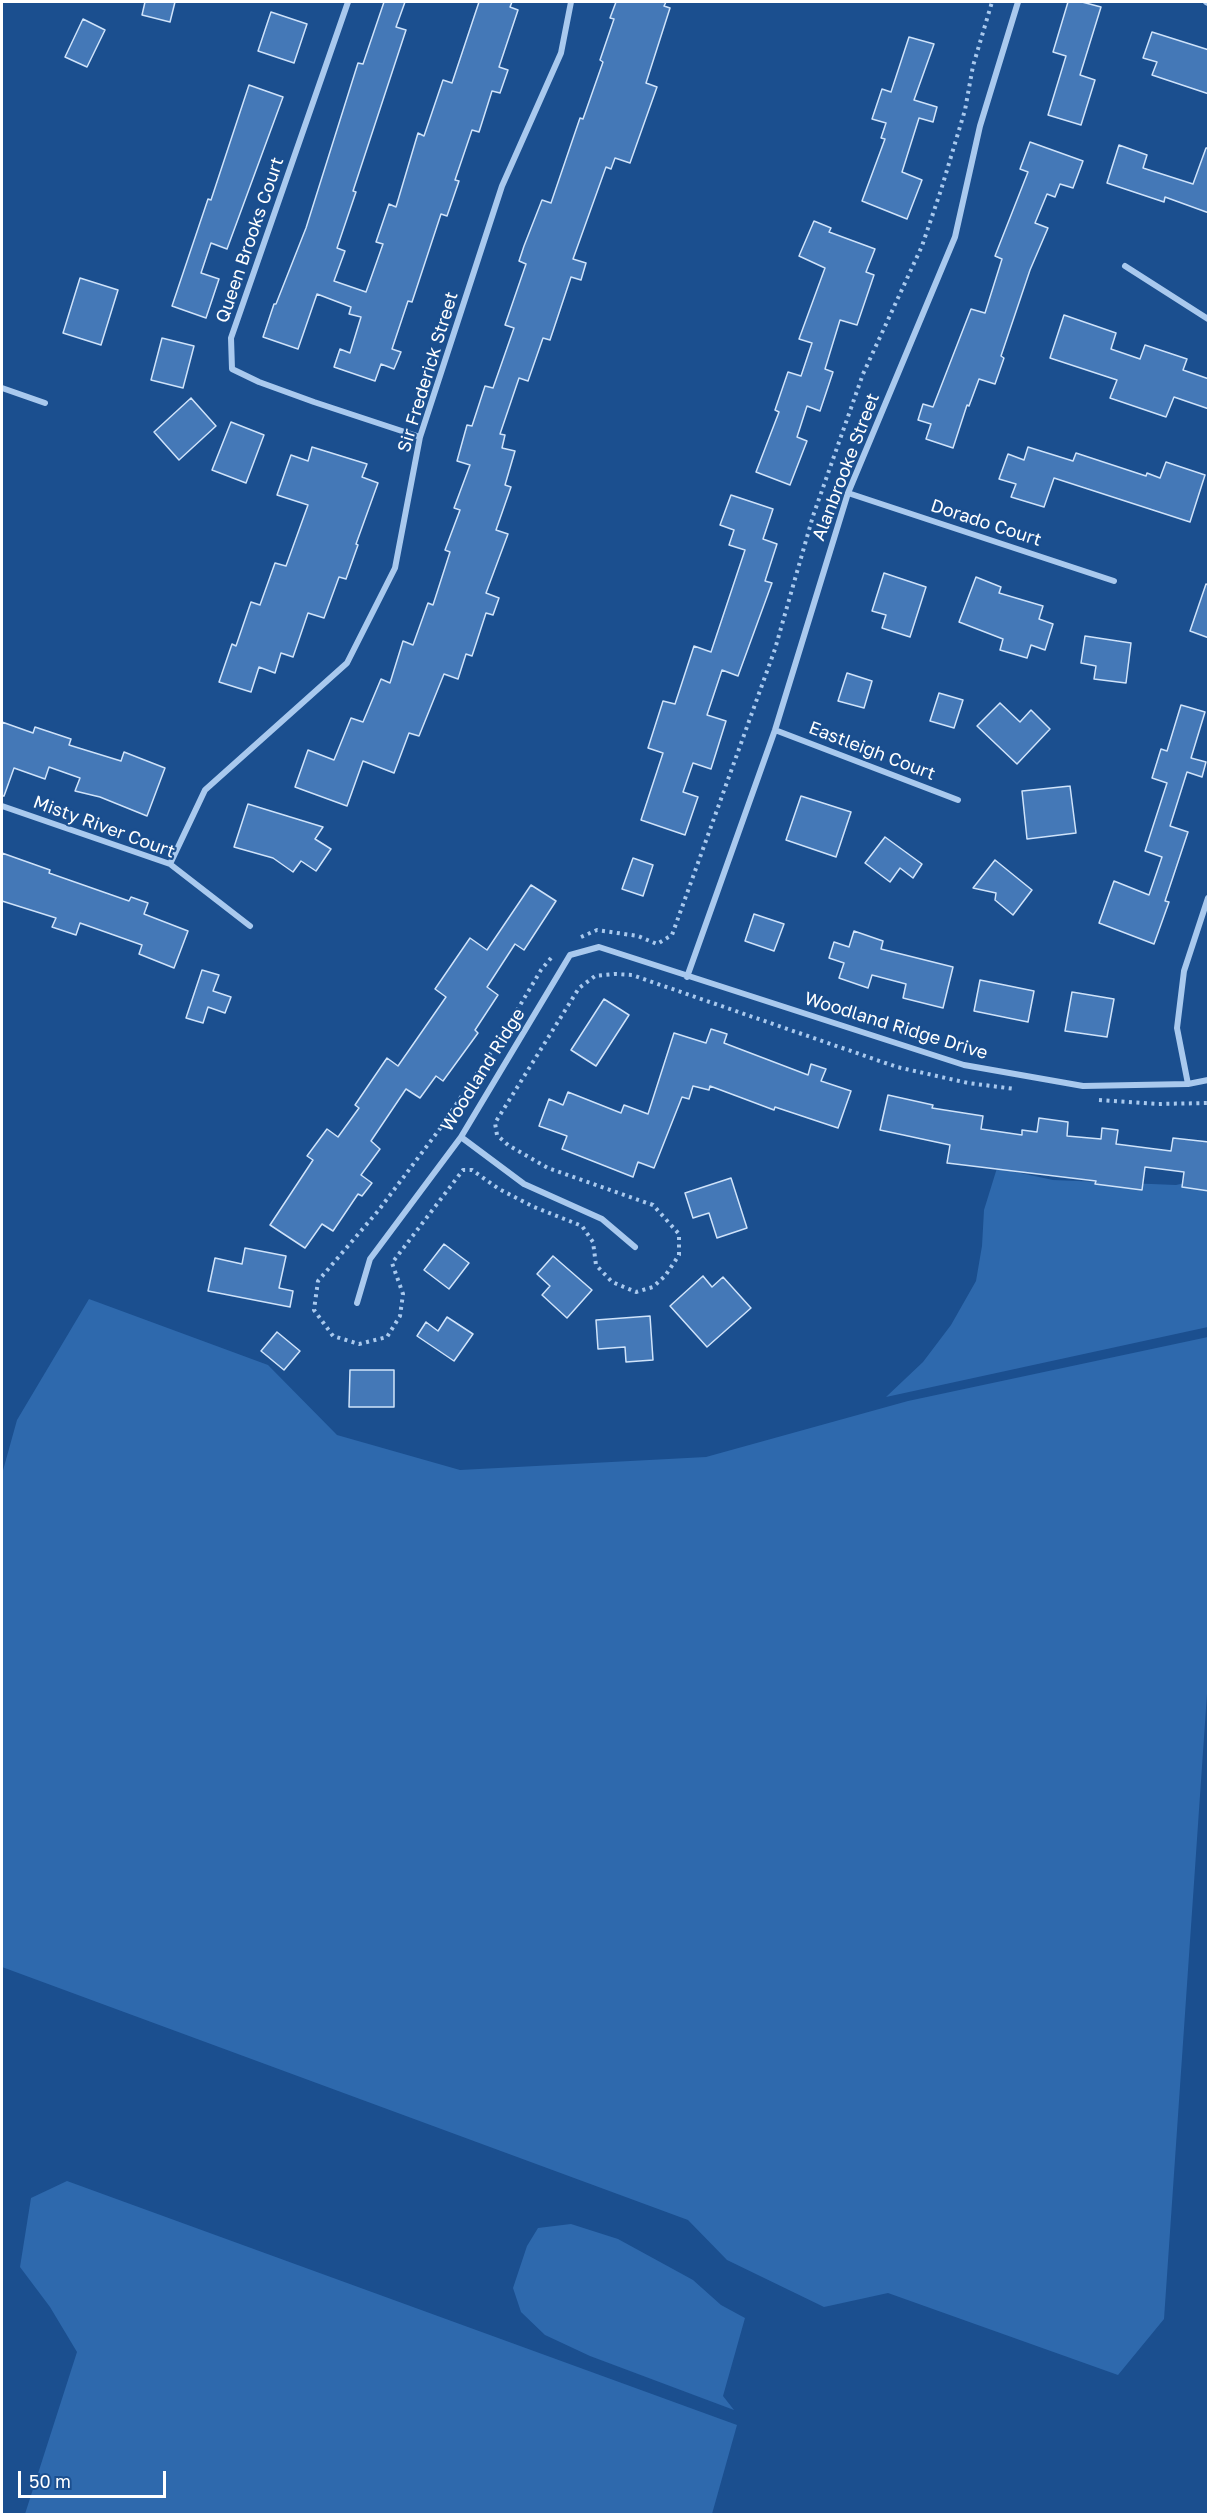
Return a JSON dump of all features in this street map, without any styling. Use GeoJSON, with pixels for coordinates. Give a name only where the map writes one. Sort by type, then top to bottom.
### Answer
{"type":"FeatureCollection","features":[{"type":"Feature","properties":{"kind":"street","name":"Queen Brooks Court"},"geometry":{"type":"LineString","coordinates":[[348,2],[231,338],[232,369],[259,382],[303,398],[420,437]]}},
{"type":"Feature","properties":{"kind":"street","name":"Sir Frederick Street"},"geometry":{"type":"LineString","coordinates":[[170,864],[205,790],[347,663],[395,568],[420,437],[502,186],[561,53],[571,2]]}},
{"type":"Feature","properties":{"kind":"street","name":"Alanbrooke Street"},"geometry":{"type":"LineString","coordinates":[[687,977],[775,730],[848,493],[955,237],[980,126],[1018,2]]}},
{"type":"Feature","properties":{"kind":"street"},"geometry":{"type":"LineString","coordinates":[[1125,266],[1209,319]]}},
{"type":"Feature","properties":{"kind":"street"},"geometry":{"type":"LineString","coordinates":[[2,388],[45,403]]}},
{"type":"Feature","properties":{"kind":"street","name":"Dorado Court"},"geometry":{"type":"LineString","coordinates":[[848,493],[1114,580]]}},
{"type":"Feature","properties":{"kind":"street","name":"Eastleigh Court"},"geometry":{"type":"LineString","coordinates":[[775,730],[958,800]]}},
{"type":"Feature","properties":{"kind":"street","name":"Misty River Court"},"geometry":{"type":"LineString","coordinates":[[2,806],[170,864],[250,926]]}},
{"type":"Feature","properties":{"kind":"street"},"geometry":{"type":"LineString","coordinates":[[1188,1084],[1177,1029],[1184,971],[1209,898]]}},
{"type":"Feature","properties":{"kind":"street","name":"Woodland Ridge"},"geometry":{"type":"LineString","coordinates":[[357,1303],[370,1259],[461,1137],[570,955],[599,947],[687,977]]}},
{"type":"Feature","properties":{"kind":"street","name":"Woodland Ridge Drive"},"geometry":{"type":"LineString","coordinates":[[687,977],[964,1065],[1083,1086],[1188,1084],[1209,1080]]}},
{"type":"Feature","properties":{"kind":"street"},"geometry":{"type":"LineString","coordinates":[[461,1137],[524,1184],[602,1219],[635,1247]]}},
{"type":"Feature","properties":{"kind":"path"},"geometry":{"type":"LineString","coordinates":[[575,939],[597,930],[638,936],[657,944],[672,935],[775,649],[813,516],[863,374],[922,246],[934,213],[965,110],[973,66],[992,2]]}},
{"type":"Feature","properties":{"kind":"path"},"geometry":{"type":"LineString","coordinates":[[557,953],[541,970],[500,1039],[439,1130],[378,1211],[318,1281],[314,1310],[333,1336],[359,1344],[387,1337],[400,1316],[403,1294],[392,1263],[463,1170],[472,1170],[499,1189],[534,1207],[582,1226],[594,1242],[596,1265],[612,1282],[636,1292],[652,1287],[665,1276],[679,1255],[679,1234],[652,1205],[548,1168],[508,1145],[497,1135],[495,1123],[579,987],[595,976],[632,975],[897,1067],[968,1083],[1018,1089]]}},
{"type":"Feature","properties":{"kind":"path"},"geometry":{"type":"LineString","coordinates":[[1094,1100],[1158,1104],[1209,1103]]}},
{"type":"Feature","properties":{"kind":"shaded area"},"geometry":{"type":"Polygon","coordinates":[[[997,1168],[1053,1180],[1176,1185],[1208,1178],[1208,1327],[886,1397],[923,1362],[951,1325],[976,1281],[982,1246],[984,1210],[997,1168]]]}},
{"type":"Feature","properties":{"kind":"shaded area"},"geometry":{"type":"Polygon","coordinates":[[[89,1299],[268,1365],[337,1435],[460,1470],[706,1457],[908,1401],[1208,1337],[1208,1679],[1164,2319],[1118,2375],[888,2293],[824,2307],[727,2260],[688,2220],[2,1967],[2,1474],[17,1420],[89,1299]]]}},
{"type":"Feature","properties":{"kind":"shaded area"},"geometry":{"type":"Polygon","coordinates":[[[67,2181],[737,2425],[712,2514],[25,2514],[77,2352],[50,2307],[20,2267],[31,2198],[67,2181]]]}},
{"type":"Feature","properties":{"kind":"shaded area"},"geometry":{"type":"Polygon","coordinates":[[[571,2224],[618,2239],[693,2280],[721,2305],[745,2318],[723,2396],[734,2410],[590,2356],[545,2335],[521,2312],[513,2288],[527,2246],[538,2228],[571,2224]]]}},
{"type":"Feature","properties":{"kind":"building"},"geometry":{"type":"Polygon","coordinates":[[[145,2],[175,2],[170,22],[142,15],[145,2]]]}},
{"type":"Feature","properties":{"kind":"building"},"geometry":{"type":"Polygon","coordinates":[[[384,2],[405,2],[396,27],[406,30],[353,191],[356,192],[337,248],[345,251],[334,281],[366,292],[383,244],[376,242],[389,204],[396,207],[418,133],[424,136],[443,80],[452,83],[479,2],[512,2],[510,7],[518,10],[499,67],[508,70],[500,93],[492,91],[479,132],[472,130],[455,180],[459,181],[447,216],[441,214],[412,302],[408,301],[392,349],[401,352],[394,369],[381,364],[375,381],[334,367],[340,349],[350,353],[361,317],[349,314],[351,307],[317,294],[298,349],[263,337],[274,304],[276,304],[306,228],[358,63],[363,64],[384,2]]]}},
{"type":"Feature","properties":{"kind":"building"},"geometry":{"type":"Polygon","coordinates":[[[616,2],[666,2],[664,6],[670,8],[646,83],[657,87],[630,163],[615,158],[611,169],[606,167],[573,259],[586,263],[581,280],[571,277],[550,340],[543,338],[528,381],[519,378],[500,434],[505,435],[502,448],[515,451],[505,485],[511,487],[496,530],[508,534],[486,593],[499,598],[493,615],[486,613],[472,656],[466,654],[458,679],[444,674],[419,736],[409,733],[394,773],[363,761],[347,806],[295,787],[308,750],[334,760],[351,718],[363,722],[381,679],[390,683],[403,641],[413,645],[428,603],[433,605],[450,552],[445,550],[460,510],[454,508],[470,465],[457,461],[467,425],[472,426],[485,386],[493,388],[514,328],[505,325],[526,264],[519,261],[542,200],[551,203],[580,118],[583,119],[603,62],[600,60],[614,19],[610,18],[616,2]]]}},
{"type":"Feature","properties":{"kind":"building"},"geometry":{"type":"Polygon","coordinates":[[[1068,2],[1082,2],[1101,7],[1080,75],[1095,80],[1081,125],[1048,115],[1066,56],[1053,52],[1068,2]]]}},
{"type":"Feature","properties":{"kind":"building"},"geometry":{"type":"Polygon","coordinates":[[[271,12],[307,24],[294,63],[258,51],[271,12]]]}},
{"type":"Feature","properties":{"kind":"building"},"geometry":{"type":"Polygon","coordinates":[[[83,19],[105,30],[87,67],[65,57],[83,19]]]}},
{"type":"Feature","properties":{"kind":"building"},"geometry":{"type":"Polygon","coordinates":[[[1152,32],[1209,50],[1209,94],[1152,75],[1157,62],[1143,58],[1152,32]]]}},
{"type":"Feature","properties":{"kind":"building"},"geometry":{"type":"Polygon","coordinates":[[[909,37],[934,44],[914,100],[937,107],[933,122],[919,118],[902,172],[922,180],[907,219],[862,201],[885,139],[881,138],[886,123],[872,119],[882,89],[891,92],[909,37]]]}},
{"type":"Feature","properties":{"kind":"building"},"geometry":{"type":"Polygon","coordinates":[[[249,85],[283,97],[227,249],[211,243],[201,273],[219,279],[206,318],[172,306],[208,199],[211,200],[249,85]]]}},
{"type":"Feature","properties":{"kind":"building"},"geometry":{"type":"Polygon","coordinates":[[[1030,142],[1083,161],[1073,188],[1060,184],[1055,197],[1047,194],[1035,223],[1048,228],[1030,270],[1001,356],[1004,358],[995,384],[979,379],[969,406],[967,405],[953,448],[926,439],[931,424],[918,420],[923,404],[933,407],[971,309],[985,313],[1002,259],[995,256],[1028,172],[1020,169],[1030,142]]]}},
{"type":"Feature","properties":{"kind":"building"},"geometry":{"type":"Polygon","coordinates":[[[1119,145],[1147,155],[1143,168],[1193,184],[1206,148],[1209,148],[1209,213],[1165,197],[1164,202],[1107,183],[1119,145]]]}},
{"type":"Feature","properties":{"kind":"building"},"geometry":{"type":"Polygon","coordinates":[[[814,221],[831,228],[829,232],[875,249],[866,272],[874,275],[857,325],[840,320],[825,369],[833,372],[820,411],[807,406],[797,437],[807,441],[790,485],[756,472],[779,412],[775,410],[788,372],[801,376],[812,343],[799,339],[825,268],[799,256],[814,221]]]}},
{"type":"Feature","properties":{"kind":"building"},"geometry":{"type":"Polygon","coordinates":[[[80,278],[118,290],[101,345],[63,333],[80,278]]]}},
{"type":"Feature","properties":{"kind":"building"},"geometry":{"type":"Polygon","coordinates":[[[1064,315],[1116,333],[1111,349],[1140,359],[1145,345],[1187,359],[1183,370],[1209,379],[1209,409],[1174,397],[1166,417],[1110,398],[1117,380],[1050,358],[1064,315]]]}},
{"type":"Feature","properties":{"kind":"building"},"geometry":{"type":"Polygon","coordinates":[[[162,338],[194,346],[183,388],[151,380],[162,338]]]}},
{"type":"Feature","properties":{"kind":"building"},"geometry":{"type":"Polygon","coordinates":[[[191,398],[216,426],[179,460],[154,432],[191,398]]]}},
{"type":"Feature","properties":{"kind":"building"},"geometry":{"type":"Polygon","coordinates":[[[231,422],[264,435],[246,483],[212,470],[231,422]]]}},
{"type":"Feature","properties":{"kind":"building"},"geometry":{"type":"Polygon","coordinates":[[[312,447],[367,464],[362,477],[378,483],[346,579],[339,577],[324,618],[308,613],[293,657],[281,653],[275,673],[259,667],[251,692],[219,682],[232,644],[236,646],[251,602],[260,605],[275,563],[286,566],[308,505],[277,495],[291,455],[308,461],[312,447]]]}},
{"type":"Feature","properties":{"kind":"building"},"geometry":{"type":"Polygon","coordinates":[[[1028,447],[1073,461],[1076,453],[1146,476],[1147,473],[1160,478],[1166,462],[1205,475],[1190,522],[1054,478],[1044,507],[1011,497],[1016,484],[999,479],[1008,454],[1024,460],[1028,447]]]}},
{"type":"Feature","properties":{"kind":"building"},"geometry":{"type":"Polygon","coordinates":[[[731,495],[773,509],[763,539],[777,544],[765,581],[772,583],[738,676],[722,670],[707,715],[726,721],[711,769],[693,763],[683,792],[698,797],[685,835],[641,820],[663,753],[648,748],[663,701],[675,704],[694,646],[711,652],[745,550],[729,545],[734,530],[720,525],[731,495]]]}},
{"type":"Feature","properties":{"kind":"building"},"geometry":{"type":"Polygon","coordinates":[[[884,573],[926,587],[910,637],[882,628],[886,615],[872,611],[884,573]]]}},
{"type":"Feature","properties":{"kind":"building"},"geometry":{"type":"Polygon","coordinates":[[[976,577],[1001,587],[999,593],[1043,606],[1039,619],[1053,624],[1045,650],[1031,645],[1027,658],[1000,650],[1003,639],[959,622],[976,577]]]}},
{"type":"Feature","properties":{"kind":"building"},"geometry":{"type":"Polygon","coordinates":[[[1206,584],[1209,585],[1209,638],[1190,631],[1206,584]]]}},
{"type":"Feature","properties":{"kind":"building"},"geometry":{"type":"Polygon","coordinates":[[[1085,636],[1131,643],[1126,683],[1094,679],[1096,666],[1081,663],[1085,636]]]}},
{"type":"Feature","properties":{"kind":"building"},"geometry":{"type":"Polygon","coordinates":[[[847,673],[872,681],[864,708],[838,701],[847,673]]]}},
{"type":"Feature","properties":{"kind":"building"},"geometry":{"type":"Polygon","coordinates":[[[939,693],[963,700],[954,728],[930,721],[939,693]]]}},
{"type":"Feature","properties":{"kind":"building"},"geometry":{"type":"Polygon","coordinates":[[[1000,703],[1020,722],[1031,710],[1050,729],[1017,764],[977,726],[1000,703]]]}},
{"type":"Feature","properties":{"kind":"building"},"geometry":{"type":"Polygon","coordinates":[[[1181,705],[1205,712],[1191,758],[1206,762],[1202,777],[1187,772],[1170,826],[1188,832],[1165,901],[1169,902],[1154,944],[1099,923],[1114,881],[1149,895],[1162,857],[1145,851],[1167,783],[1152,778],[1161,749],[1167,751],[1181,705]]]}},
{"type":"Feature","properties":{"kind":"building"},"geometry":{"type":"Polygon","coordinates":[[[2,722],[33,733],[35,727],[71,739],[69,745],[121,761],[124,752],[165,768],[147,816],[100,797],[75,791],[80,778],[49,767],[45,779],[14,768],[4,796],[2,796],[2,722]]]}},
{"type":"Feature","properties":{"kind":"building"},"geometry":{"type":"Polygon","coordinates":[[[1070,786],[1076,833],[1027,839],[1022,791],[1070,786]]]}},
{"type":"Feature","properties":{"kind":"building"},"geometry":{"type":"Polygon","coordinates":[[[801,796],[851,812],[836,857],[786,840],[801,796]]]}},
{"type":"Feature","properties":{"kind":"building"},"geometry":{"type":"Polygon","coordinates":[[[248,804],[323,827],[315,839],[331,849],[316,871],[301,861],[293,872],[273,858],[234,847],[248,804]]]}},
{"type":"Feature","properties":{"kind":"building"},"geometry":{"type":"Polygon","coordinates":[[[885,837],[922,864],[913,878],[900,868],[890,882],[865,863],[885,837]]]}},
{"type":"Feature","properties":{"kind":"building"},"geometry":{"type":"Polygon","coordinates":[[[2,853],[50,870],[49,873],[129,901],[131,897],[148,903],[144,914],[188,931],[174,968],[139,954],[142,945],[80,923],[76,935],[52,927],[56,918],[2,901],[2,853]]]}},
{"type":"Feature","properties":{"kind":"building"},"geometry":{"type":"Polygon","coordinates":[[[633,858],[653,865],[643,896],[622,889],[633,858]]]}},
{"type":"Feature","properties":{"kind":"building"},"geometry":{"type":"Polygon","coordinates":[[[995,860],[1032,890],[1013,915],[995,900],[996,893],[973,888],[995,860]]]}},
{"type":"Feature","properties":{"kind":"building"},"geometry":{"type":"Polygon","coordinates":[[[531,885],[556,901],[524,950],[515,944],[487,987],[498,995],[475,1030],[478,1033],[443,1081],[436,1076],[420,1098],[406,1089],[371,1141],[380,1149],[361,1175],[372,1183],[362,1196],[358,1194],[333,1231],[322,1224],[305,1248],[270,1225],[313,1160],[307,1156],[327,1129],[338,1137],[359,1108],[355,1105],[387,1058],[398,1066],[446,997],[435,989],[470,938],[487,950],[531,885]]]}},
{"type":"Feature","properties":{"kind":"building"},"geometry":{"type":"Polygon","coordinates":[[[754,914],[784,924],[774,951],[745,941],[754,914]]]}},
{"type":"Feature","properties":{"kind":"building"},"geometry":{"type":"Polygon","coordinates":[[[854,931],[883,941],[881,949],[953,967],[943,1008],[903,998],[906,984],[872,975],[868,988],[839,978],[844,963],[829,958],[834,942],[849,947],[854,931]]]}},
{"type":"Feature","properties":{"kind":"building"},"geometry":{"type":"Polygon","coordinates":[[[202,970],[219,975],[213,991],[231,997],[225,1013],[208,1007],[203,1023],[186,1018],[202,970]]]}},
{"type":"Feature","properties":{"kind":"building"},"geometry":{"type":"Polygon","coordinates":[[[980,980],[1034,991],[1028,1022],[974,1011],[980,980]]]}},
{"type":"Feature","properties":{"kind":"building"},"geometry":{"type":"Polygon","coordinates":[[[1072,992],[1114,999],[1107,1037],[1065,1031],[1072,992]]]}},
{"type":"Feature","properties":{"kind":"building"},"geometry":{"type":"Polygon","coordinates":[[[604,999],[629,1015],[596,1066],[571,1050],[604,999]]]}},
{"type":"Feature","properties":{"kind":"building"},"geometry":{"type":"Polygon","coordinates":[[[711,1029],[727,1034],[724,1043],[808,1075],[811,1064],[826,1069],[821,1081],[851,1091],[838,1128],[775,1107],[774,1110],[710,1086],[709,1090],[693,1086],[689,1099],[682,1097],[654,1168],[638,1162],[633,1177],[562,1149],[567,1136],[539,1126],[549,1099],[563,1105],[568,1092],[621,1113],[624,1105],[648,1114],[674,1033],[706,1043],[711,1029]]]}},
{"type":"Feature","properties":{"kind":"building"},"geometry":{"type":"Polygon","coordinates":[[[888,1095],[933,1105],[932,1108],[983,1116],[981,1129],[1022,1135],[1022,1130],[1037,1132],[1039,1118],[1068,1122],[1067,1136],[1101,1139],[1102,1128],[1118,1130],[1116,1144],[1171,1151],[1173,1138],[1209,1142],[1209,1191],[1182,1187],[1184,1172],[1145,1167],[1142,1190],[1095,1184],[1096,1181],[947,1163],[950,1145],[880,1130],[888,1095]]]}},
{"type":"Feature","properties":{"kind":"building"},"geometry":{"type":"Polygon","coordinates":[[[731,1178],[747,1228],[717,1238],[709,1213],[693,1218],[685,1193],[731,1178]]]}},
{"type":"Feature","properties":{"kind":"building"},"geometry":{"type":"Polygon","coordinates":[[[444,1244],[469,1263],[449,1289],[424,1270],[444,1244]]]}},
{"type":"Feature","properties":{"kind":"building"},"geometry":{"type":"Polygon","coordinates":[[[245,1248],[286,1256],[279,1288],[293,1291],[290,1307],[208,1291],[215,1258],[242,1264],[245,1248]]]}},
{"type":"Feature","properties":{"kind":"building"},"geometry":{"type":"Polygon","coordinates":[[[553,1256],[592,1290],[567,1318],[542,1295],[550,1286],[537,1274],[553,1256]]]}},
{"type":"Feature","properties":{"kind":"building"},"geometry":{"type":"Polygon","coordinates":[[[703,1276],[712,1287],[723,1277],[751,1308],[707,1347],[670,1306],[703,1276]]]}},
{"type":"Feature","properties":{"kind":"building"},"geometry":{"type":"Polygon","coordinates":[[[650,1316],[653,1360],[626,1362],[625,1347],[598,1349],[596,1320],[650,1316]]]}},
{"type":"Feature","properties":{"kind":"building"},"geometry":{"type":"Polygon","coordinates":[[[447,1317],[473,1334],[454,1361],[417,1336],[426,1322],[438,1331],[447,1317]]]}},
{"type":"Feature","properties":{"kind":"building"},"geometry":{"type":"Polygon","coordinates":[[[277,1332],[300,1351],[284,1370],[261,1351],[277,1332]]]}},
{"type":"Feature","properties":{"kind":"building"},"geometry":{"type":"Polygon","coordinates":[[[350,1370],[394,1370],[394,1407],[349,1407],[350,1370]]]}}]}
